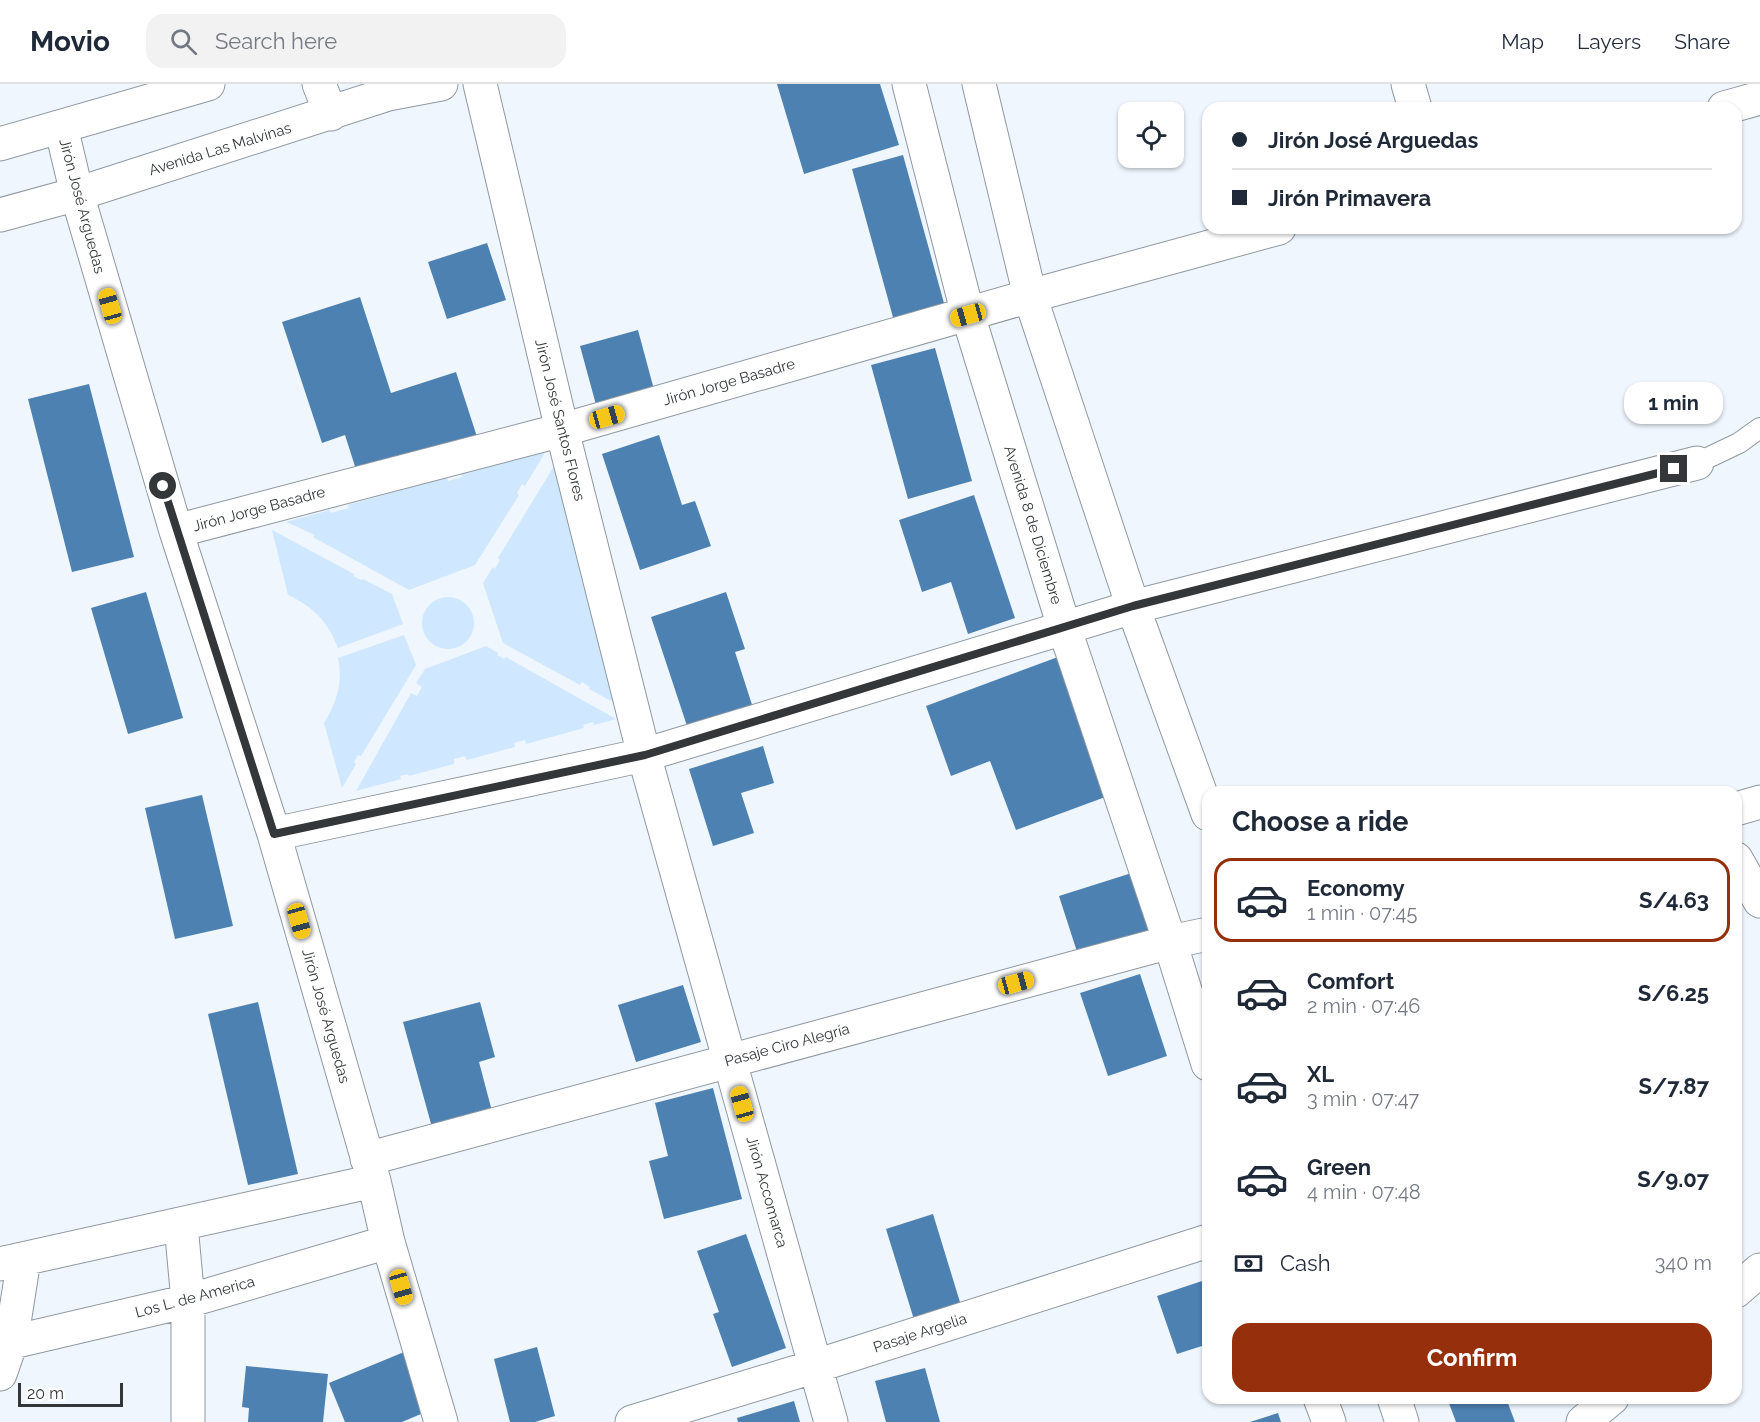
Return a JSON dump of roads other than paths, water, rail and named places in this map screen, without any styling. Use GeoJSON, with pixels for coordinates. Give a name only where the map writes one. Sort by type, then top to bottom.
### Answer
{"type":"FeatureCollection","features":[{"type":"Feature","properties":{"kind":"street"},"geometry":{"type":"LineString","coordinates":[[0,144],[208,84]]}},
{"type":"Feature","properties":{"kind":"street"},"geometry":{"type":"LineString","coordinates":[[319,84],[331,114]]}},
{"type":"Feature","properties":{"kind":"street","name":"Avenida Las Malvinas"},"geometry":{"type":"LineString","coordinates":[[0,215],[77,194],[331,114],[386,89],[441,84]]}},
{"type":"Feature","properties":{"kind":"street","name":"Jirón José Santos Flores"},"geometry":{"type":"LineString","coordinates":[[480,84],[562,430],[645,755]]}},
{"type":"Feature","properties":{"kind":"street","name":"Avenida 8 de Diciembre"},"geometry":{"type":"LineString","coordinates":[[909,84],[968,315],[1064,627],[1170,942],[1202,1045]]}},
{"type":"Feature","properties":{"kind":"street"},"geometry":{"type":"LineString","coordinates":[[979,84],[1030,296],[1133,606],[1202,797]]}},
{"type":"Feature","properties":{"kind":"street"},"geometry":{"type":"LineString","coordinates":[[1408,84],[1413,102]]}},
{"type":"Feature","properties":{"kind":"street"},"geometry":{"type":"LineString","coordinates":[[1742,103],[1760,98]]}},
{"type":"Feature","properties":{"kind":"street","name":"Jirón José Arguedas"},"geometry":{"type":"LineString","coordinates":[[61,127],[77,194],[176,531],[274,834],[370,1170],[388,1242],[441,1422]]}},
{"type":"Feature","properties":{"kind":"street","name":"Jirón Jorge Basadre"},"geometry":{"type":"LineString","coordinates":[[176,531],[562,430],[1030,296],[1258,234]]}},
{"type":"Feature","properties":{"kind":"street"},"geometry":{"type":"LineString","coordinates":[[274,834],[645,755],[1133,606],[1696,463]]}},
{"type":"Feature","properties":{"kind":"street","name":"Jirón Accomarca"},"geometry":{"type":"LineString","coordinates":[[645,755],[831,1422]]}},
{"type":"Feature","properties":{"kind":"street"},"geometry":{"type":"LineString","coordinates":[[1742,808],[1760,802]]}},
{"type":"Feature","properties":{"kind":"street"},"geometry":{"type":"LineString","coordinates":[[1742,870],[1760,901]]}},
{"type":"Feature","properties":{"kind":"street","name":"Pasaje Ciro Alegría"},"geometry":{"type":"LineString","coordinates":[[370,1170],[730,1060],[1202,935]]}},
{"type":"Feature","properties":{"kind":"street"},"geometry":{"type":"LineString","coordinates":[[0,1374],[12,1262],[181,1225],[370,1170]]}},
{"type":"Feature","properties":{"kind":"street"},"geometry":{"type":"LineString","coordinates":[[181,1225],[188,1301],[188,1422]]}},
{"type":"Feature","properties":{"kind":"street","name":"Los L. de America"},"geometry":{"type":"LineString","coordinates":[[5,1344],[188,1301],[388,1242]]}},
{"type":"Feature","properties":{"kind":"street","name":"Pasaje Argelia"},"geometry":{"type":"LineString","coordinates":[[632,1422],[1202,1243]]}},
{"type":"Feature","properties":{"kind":"street"},"geometry":{"type":"LineString","coordinates":[[1742,1286],[1760,1270]]}},
{"type":"Feature","properties":{"kind":"street"},"geometry":{"type":"LineString","coordinates":[[1322,1404],[1329,1422]]}},
{"type":"Feature","properties":{"kind":"street"},"geometry":{"type":"LineString","coordinates":[[1396,1404],[1402,1422]]}},
{"type":"Feature","properties":{"kind":"lane"},"geometry":{"type":"LineString","coordinates":[[1696,463],[1739,443],[1760,428]]}}]}
